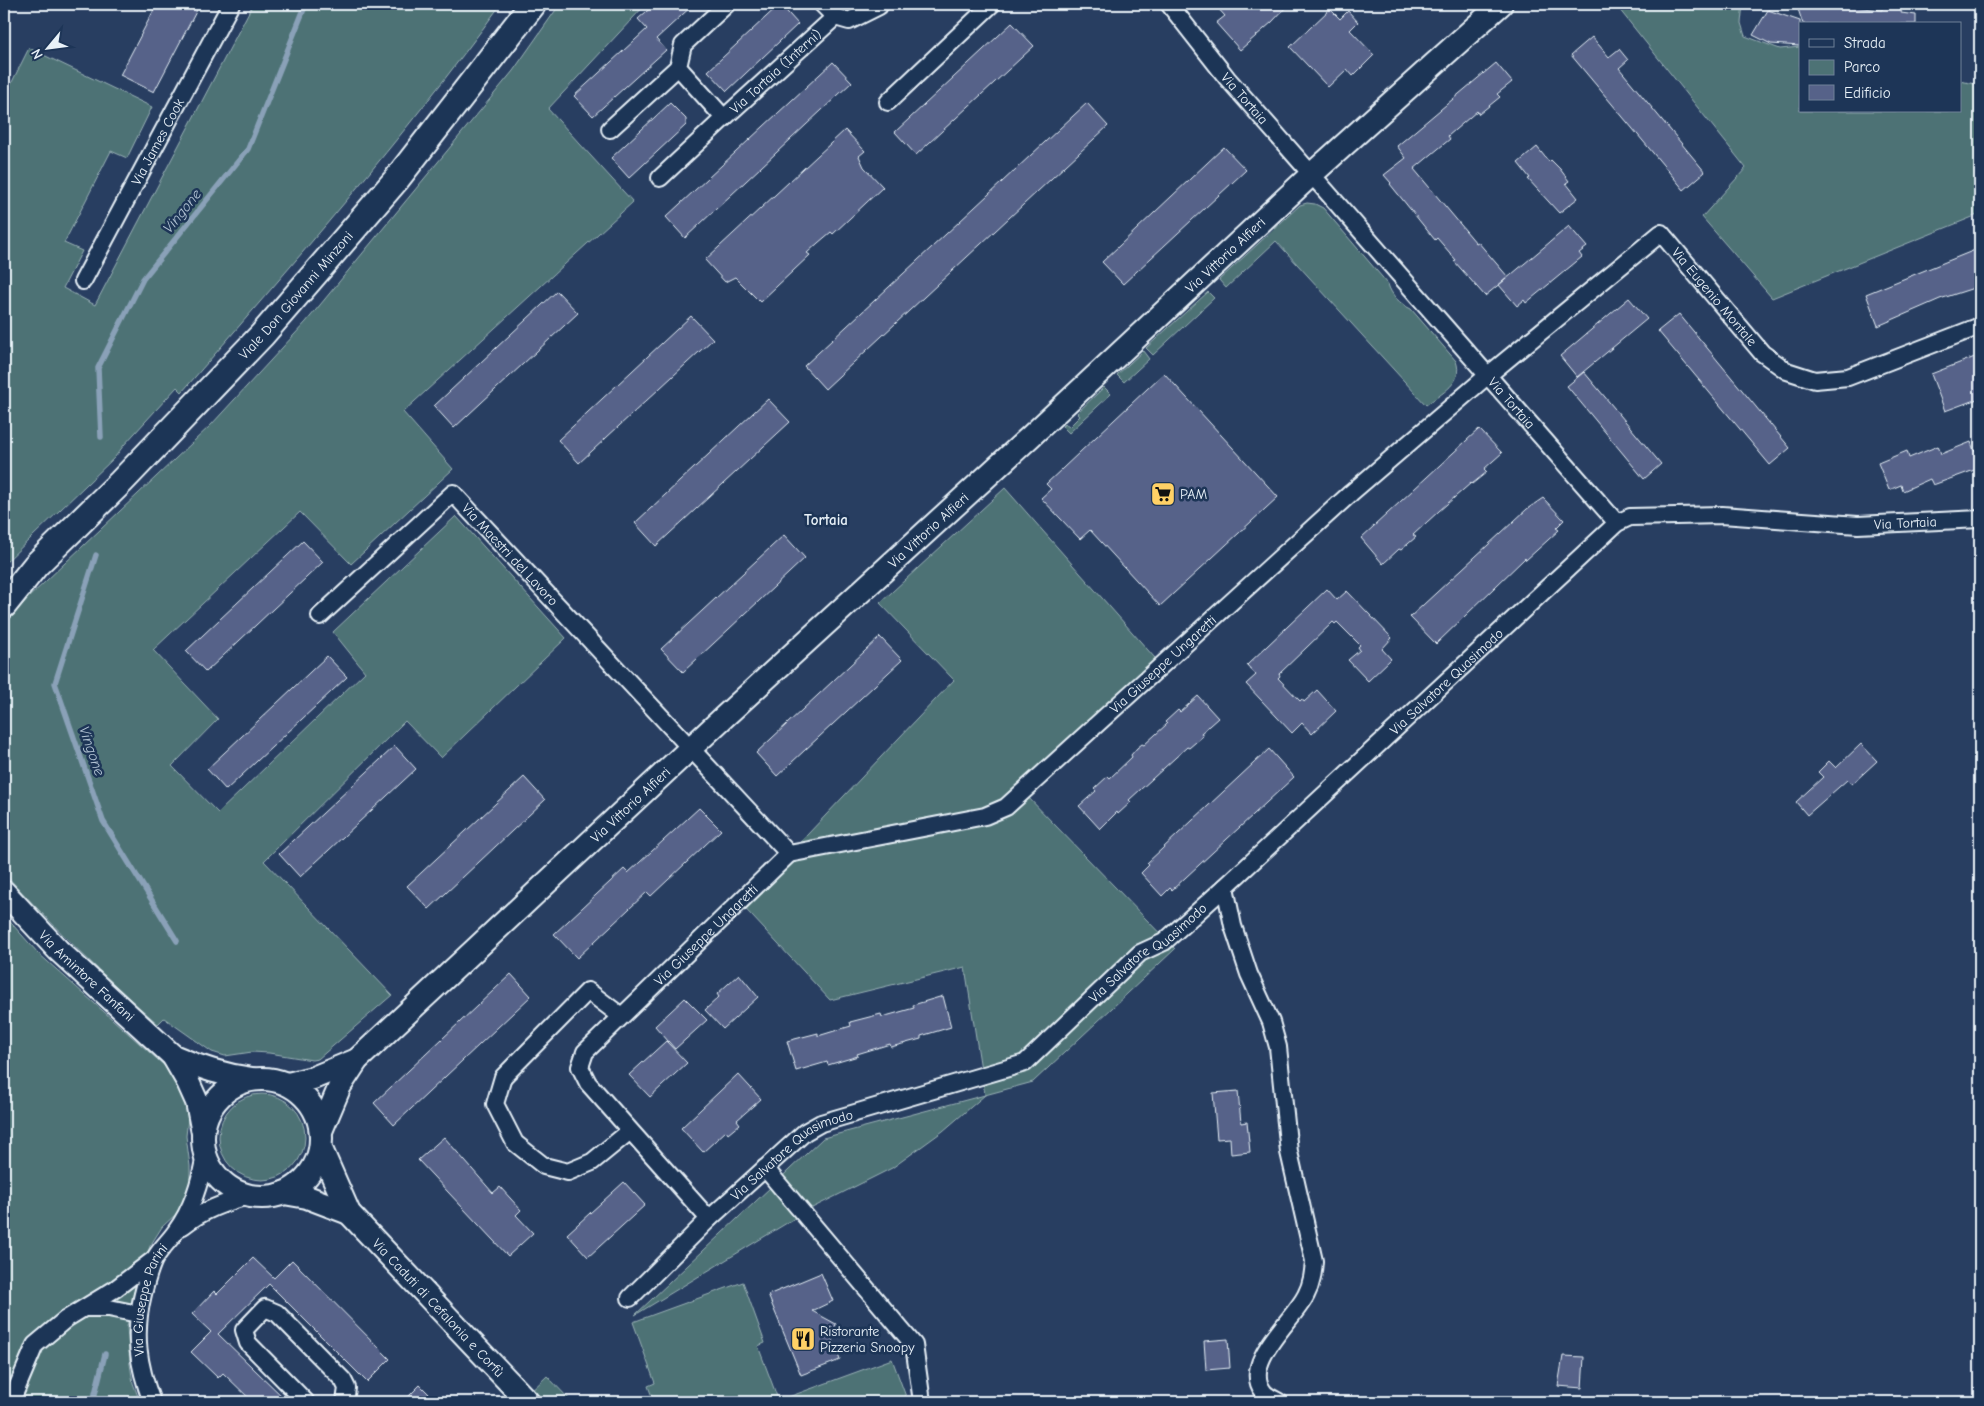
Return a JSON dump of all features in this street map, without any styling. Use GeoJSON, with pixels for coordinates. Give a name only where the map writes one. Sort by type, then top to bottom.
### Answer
{"type":"FeatureCollection","features":[{"type":"Feature","properties":{"kind":"main road","name":"Viale Don Giovanni Minzoni"},"geometry":{"type":"LineString","coordinates":[[4,605],[36,564],[121,482],[262,335],[396,180],[533,4]]}},
{"type":"Feature","properties":{"kind":"main road","name":"Viale Don Giovanni Minzoni"},"geometry":{"type":"LineString","coordinates":[[4,585],[36,564]]}},
{"type":"Feature","properties":{"kind":"street","name":"Via James Cook"},"geometry":{"type":"LineString","coordinates":[[83,281],[231,4]]}},
{"type":"Feature","properties":{"kind":"street"},"geometry":{"type":"LineString","coordinates":[[610,129],[678,67],[683,46],[727,4]]}},
{"type":"Feature","properties":{"kind":"street"},"geometry":{"type":"LineString","coordinates":[[822,4],[835,17],[849,21],[879,6]]}},
{"type":"Feature","properties":{"kind":"street"},"geometry":{"type":"LineString","coordinates":[[888,102],[992,4]]}},
{"type":"Feature","properties":{"kind":"street","name":"Via Tortaia"},"geometry":{"type":"LineString","coordinates":[[1169,4],[1227,78],[1617,523],[1630,517],[1722,514],[1858,525],[1980,518]]}},
{"type":"Feature","properties":{"kind":"street","name":"Via Vittorio Alfieri"},"geometry":{"type":"LineString","coordinates":[[321,1140],[340,1086],[358,1060],[690,748],[1031,436],[1312,174],[1502,4]]}},
{"type":"Feature","properties":{"kind":"street","name":"Via Tortaia (Interni)"},"geometry":{"type":"LineString","coordinates":[[660,178],[835,17]]}},
{"type":"Feature","properties":{"kind":"street","name":"Via Tortaia (Interni)"},"geometry":{"type":"LineString","coordinates":[[678,67],[724,118]]}},
{"type":"Feature","properties":{"kind":"street","name":"Via Eugenio Montale"},"geometry":{"type":"LineString","coordinates":[[1487,376],[1661,233],[1762,353],[1787,372],[1815,380],[1848,377],[1980,326]]}},
{"type":"Feature","properties":{"kind":"street","name":"Via Giuseppe Ungaretti"},"geometry":{"type":"LineString","coordinates":[[709,1219],[588,1083],[580,1067],[585,1052],[789,854],[985,816],[1006,807],[1351,493],[1487,376]]}},
{"type":"Feature","properties":{"kind":"street","name":"Via Maestri del Lavoro"},"geometry":{"type":"LineString","coordinates":[[320,616],[453,493],[690,748]]}},
{"type":"Feature","properties":{"kind":"street","name":"Via Salvatore Quasimodo"},"geometry":{"type":"LineString","coordinates":[[630,1298],[709,1219],[805,1132],[821,1122],[1025,1063],[1140,953],[1164,942],[1225,887],[1617,523]]}},
{"type":"Feature","properties":{"kind":"street"},"geometry":{"type":"LineString","coordinates":[[690,748],[789,854]]}},
{"type":"Feature","properties":{"kind":"street"},"geometry":{"type":"LineString","coordinates":[[1225,887],[1233,926],[1249,974],[1271,1022],[1278,1047],[1289,1152],[1314,1261],[1312,1279],[1306,1295],[1260,1360],[1258,1381],[1264,1392],[1279,1402]]}},
{"type":"Feature","properties":{"kind":"street","name":"Via Amintore Fanfani"},"geometry":{"type":"LineString","coordinates":[[4,892],[58,950],[173,1056],[188,1082],[196,1102],[204,1144],[214,1173],[228,1186],[248,1196]]}},
{"type":"Feature","properties":{"kind":"street"},"geometry":{"type":"LineString","coordinates":[[621,1016],[588,991],[503,1077],[495,1104],[515,1143],[544,1166],[568,1172],[592,1162],[630,1130]]}},
{"type":"Feature","properties":{"kind":"street","name":"Via Amintore Fanfani"},"geometry":{"type":"LineString","coordinates":[[173,1056],[222,1075],[270,1079],[288,1084],[305,1097],[316,1113],[321,1140]]}},
{"type":"Feature","properties":{"kind":"street","name":"Via Vittorio Alfieri"},"geometry":{"type":"LineString","coordinates":[[288,1084],[313,1078],[358,1060]]}},
{"type":"Feature","properties":{"kind":"street","name":"Via Amintore Fanfani"},"geometry":{"type":"LineString","coordinates":[[204,1144],[208,1115],[219,1097],[234,1086],[253,1079]]}},
{"type":"Feature","properties":{"kind":"street"},"geometry":{"type":"LineString","coordinates":[[248,1196],[264,1197],[284,1193],[302,1183],[313,1169],[321,1140]]}},
{"type":"Feature","properties":{"kind":"street","name":"Via Caduti di Cefalonia e Corfù"},"geometry":{"type":"LineString","coordinates":[[321,1140],[349,1213],[528,1402]]}},
{"type":"Feature","properties":{"kind":"street","name":"Via Giuseppe Parini"},"geometry":{"type":"LineString","coordinates":[[152,1402],[142,1377],[137,1345],[138,1314],[146,1279],[155,1259],[177,1230],[196,1192],[204,1144]]}},
{"type":"Feature","properties":{"kind":"street"},"geometry":{"type":"LineString","coordinates":[[765,1168],[914,1345],[922,1402]]}},
{"type":"Feature","properties":{"kind":"street","name":"Via Caduti di Cefalonia e Corfù"},"geometry":{"type":"LineString","coordinates":[[284,1193],[307,1197],[349,1213]]}},
{"type":"Feature","properties":{"kind":"street","name":"Via Giuseppe Parini"},"geometry":{"type":"LineString","coordinates":[[177,1230],[198,1214],[212,1207],[248,1196]]}},
{"type":"Feature","properties":{"kind":"street"},"geometry":{"type":"LineString","coordinates":[[11,1402],[35,1345],[66,1318],[86,1308],[115,1289],[155,1259]]}},
{"type":"Feature","properties":{"kind":"street"},"geometry":{"type":"LineString","coordinates":[[86,1308],[109,1308],[138,1314]]}},
{"type":"Feature","properties":{"kind":"street"},"geometry":{"type":"LineString","coordinates":[[306,1402],[248,1343],[244,1330],[266,1308],[277,1312],[342,1380],[347,1388],[345,1402]]}},
{"type":"Feature","properties":{"kind":"green space"},"geometry":{"type":"Polygon","coordinates":[[[253,4],[501,4],[386,153],[182,392],[177,387],[115,457],[4,564],[4,98],[29,48],[152,107],[127,158],[111,151],[64,243],[82,251],[63,288],[95,305],[253,4]]]}},
{"type":"Feature","properties":{"kind":"green space"},"geometry":{"type":"Polygon","coordinates":[[[560,4],[646,4],[548,109],[633,202],[403,412],[453,469],[351,564],[300,512],[153,650],[218,719],[172,766],[218,813],[365,672],[333,632],[456,516],[566,638],[441,758],[405,721],[264,861],[392,995],[318,1059],[312,1060],[252,1052],[225,1056],[212,1052],[164,1018],[158,1024],[79,951],[4,873],[4,626],[28,598],[211,425],[306,322],[513,71],[560,4]]]}},
{"type":"Feature","properties":{"kind":"green space"},"geometry":{"type":"Polygon","coordinates":[[[1615,4],[1743,4],[1741,23],[1745,36],[1780,49],[1799,47],[1799,112],[1962,112],[1962,81],[1980,85],[1980,214],[1772,298],[1702,217],[1746,168],[1615,4]]]}},
{"type":"Feature","properties":{"kind":"green space"},"geometry":{"type":"Polygon","coordinates":[[[1307,203],[1323,208],[1388,284],[1396,299],[1411,309],[1456,361],[1457,375],[1450,387],[1426,405],[1276,241],[1226,288],[1219,280],[1300,205],[1307,203]]]}},
{"type":"Feature","properties":{"kind":"green space"},"geometry":{"type":"Polygon","coordinates":[[[1208,292],[1214,298],[1153,355],[1146,348],[1208,292]]]}},
{"type":"Feature","properties":{"kind":"green space"},"geometry":{"type":"Polygon","coordinates":[[[1143,351],[1149,359],[1124,382],[1117,375],[1143,351]]]}},
{"type":"Feature","properties":{"kind":"green space"},"geometry":{"type":"Polygon","coordinates":[[[1104,387],[1111,394],[1069,433],[1062,426],[1065,424],[1069,427],[1080,416],[1077,413],[1104,387]]]}},
{"type":"Feature","properties":{"kind":"green space"},"geometry":{"type":"Polygon","coordinates":[[[1005,488],[1162,666],[1024,793],[1175,949],[1033,1082],[985,1095],[965,967],[830,1000],[739,902],[789,854],[954,680],[880,603],[1005,488]]]}},
{"type":"Feature","properties":{"kind":"green space"},"geometry":{"type":"Polygon","coordinates":[[[4,915],[38,953],[176,1076],[189,1109],[186,1136],[190,1184],[186,1198],[176,1214],[162,1227],[150,1246],[132,1298],[127,1327],[133,1383],[140,1402],[4,1402],[4,915]]]}},
{"type":"Feature","properties":{"kind":"green space"},"geometry":{"type":"Polygon","coordinates":[[[262,1094],[278,1097],[286,1101],[298,1113],[302,1121],[305,1137],[302,1153],[298,1161],[286,1173],[278,1177],[262,1180],[246,1177],[238,1173],[226,1161],[222,1153],[219,1137],[222,1121],[226,1113],[238,1101],[246,1097],[262,1094]]]}},
{"type":"Feature","properties":{"kind":"green space"},"geometry":{"type":"Polygon","coordinates":[[[985,1095],[943,1131],[892,1168],[810,1209],[635,1315],[823,1138],[985,1095]]]}},
{"type":"Feature","properties":{"kind":"green space"},"geometry":{"type":"Polygon","coordinates":[[[743,1282],[765,1343],[758,1346],[779,1402],[654,1402],[648,1386],[655,1383],[633,1322],[743,1282]]]}},
{"type":"Feature","properties":{"kind":"green space"},"geometry":{"type":"Polygon","coordinates":[[[892,1359],[908,1402],[784,1402],[783,1399],[892,1359]]]}},
{"type":"Feature","properties":{"kind":"green space"},"geometry":{"type":"Polygon","coordinates":[[[547,1376],[572,1402],[528,1402],[524,1398],[547,1376]]]}},
{"type":"Feature","properties":{"kind":"building"},"geometry":{"type":"Polygon","coordinates":[[[157,4],[200,4],[154,92],[120,75],[157,4]]]}},
{"type":"Feature","properties":{"kind":"building"},"geometry":{"type":"Polygon","coordinates":[[[655,4],[694,4],[656,39],[666,50],[593,116],[574,96],[647,29],[638,19],[655,4]]]}},
{"type":"Feature","properties":{"kind":"building"},"geometry":{"type":"Polygon","coordinates":[[[780,4],[798,24],[727,91],[708,71],[780,4]]]}},
{"type":"Feature","properties":{"kind":"building"},"geometry":{"type":"Polygon","coordinates":[[[1214,4],[1289,4],[1240,50],[1216,23],[1225,16],[1214,4]]]}},
{"type":"Feature","properties":{"kind":"building"},"geometry":{"type":"Polygon","coordinates":[[[1820,4],[1820,7],[1854,7],[1882,10],[1883,4],[1902,8],[1901,13],[1916,15],[1916,22],[1802,22],[1798,9],[1820,4]]]}},
{"type":"Feature","properties":{"kind":"building"},"geometry":{"type":"Polygon","coordinates":[[[1330,9],[1340,19],[1348,11],[1358,22],[1350,30],[1374,55],[1353,76],[1347,69],[1328,87],[1290,47],[1330,9]]]}},
{"type":"Feature","properties":{"kind":"building"},"geometry":{"type":"Polygon","coordinates":[[[1768,10],[1800,21],[1799,46],[1771,44],[1753,35],[1768,10]]]}},
{"type":"Feature","properties":{"kind":"building"},"geometry":{"type":"Polygon","coordinates":[[[1012,23],[1034,46],[916,155],[895,132],[1012,23]]]}},
{"type":"Feature","properties":{"kind":"building"},"geometry":{"type":"Polygon","coordinates":[[[1592,37],[1609,57],[1619,49],[1628,60],[1619,68],[1705,172],[1684,190],[1571,55],[1592,37]]]}},
{"type":"Feature","properties":{"kind":"building"},"geometry":{"type":"Polygon","coordinates":[[[833,62],[852,82],[685,238],[666,217],[833,62]]]}},
{"type":"Feature","properties":{"kind":"building"},"geometry":{"type":"Polygon","coordinates":[[[1496,63],[1512,82],[1497,94],[1500,97],[1479,114],[1477,111],[1448,136],[1450,139],[1414,169],[1476,243],[1478,242],[1508,277],[1485,296],[1454,261],[1456,260],[1437,238],[1435,240],[1384,175],[1406,158],[1397,146],[1496,63]]]}},
{"type":"Feature","properties":{"kind":"building"},"geometry":{"type":"Polygon","coordinates":[[[670,103],[686,119],[686,125],[629,178],[611,158],[670,103]]]}},
{"type":"Feature","properties":{"kind":"building"},"geometry":{"type":"Polygon","coordinates":[[[1087,103],[1108,126],[825,389],[804,366],[1087,103]]]}},
{"type":"Feature","properties":{"kind":"building"},"geometry":{"type":"Polygon","coordinates":[[[845,130],[865,151],[859,156],[864,167],[883,187],[833,234],[831,232],[807,253],[810,255],[760,302],[735,277],[725,282],[705,260],[845,130]]]}},
{"type":"Feature","properties":{"kind":"building"},"geometry":{"type":"Polygon","coordinates":[[[1224,147],[1246,170],[1123,284],[1102,262],[1224,147]]]}},
{"type":"Feature","properties":{"kind":"building"},"geometry":{"type":"Polygon","coordinates":[[[1537,147],[1549,162],[1551,160],[1560,169],[1569,181],[1566,183],[1578,198],[1559,213],[1528,179],[1530,178],[1518,163],[1537,147]]]}},
{"type":"Feature","properties":{"kind":"building"},"geometry":{"type":"Polygon","coordinates":[[[1569,226],[1587,247],[1579,253],[1582,257],[1526,303],[1524,300],[1517,306],[1499,285],[1569,226]]]}},
{"type":"Feature","properties":{"kind":"building"},"geometry":{"type":"Polygon","coordinates":[[[1980,248],[1980,286],[1940,299],[1878,326],[1866,294],[1980,248]]]}},
{"type":"Feature","properties":{"kind":"building"},"geometry":{"type":"Polygon","coordinates":[[[557,291],[578,313],[454,428],[434,406],[557,291]]]}},
{"type":"Feature","properties":{"kind":"building"},"geometry":{"type":"Polygon","coordinates":[[[1629,298],[1647,319],[1577,377],[1560,356],[1629,298]]]}},
{"type":"Feature","properties":{"kind":"building"},"geometry":{"type":"Polygon","coordinates":[[[1679,314],[1790,448],[1770,465],[1658,331],[1679,314]]]}},
{"type":"Feature","properties":{"kind":"building"},"geometry":{"type":"Polygon","coordinates":[[[691,316],[713,339],[579,463],[558,440],[691,316]]]}},
{"type":"Feature","properties":{"kind":"building"},"geometry":{"type":"Polygon","coordinates":[[[1980,355],[1980,398],[1945,411],[1931,374],[1980,355]]]}},
{"type":"Feature","properties":{"kind":"building"},"geometry":{"type":"Polygon","coordinates":[[[1584,372],[1661,464],[1644,479],[1567,386],[1584,372]]]}},
{"type":"Feature","properties":{"kind":"building"},"geometry":{"type":"Polygon","coordinates":[[[1164,373],[1278,497],[1160,606],[1090,530],[1080,539],[1041,498],[1051,489],[1046,484],[1164,373]]]}},
{"type":"Feature","properties":{"kind":"building"},"geometry":{"type":"Polygon","coordinates":[[[768,399],[790,422],[656,546],[635,523],[768,399]]]}},
{"type":"Feature","properties":{"kind":"building"},"geometry":{"type":"Polygon","coordinates":[[[1479,429],[1502,453],[1484,469],[1487,472],[1471,483],[1439,511],[1413,535],[1416,537],[1383,564],[1361,538],[1479,429]]]}},
{"type":"Feature","properties":{"kind":"building"},"geometry":{"type":"Polygon","coordinates":[[[1971,442],[1974,451],[1980,449],[1980,468],[1933,485],[1930,479],[1903,491],[1901,485],[1889,490],[1878,463],[1907,451],[1909,458],[1938,446],[1941,454],[1971,442]]]}},
{"type":"Feature","properties":{"kind":"building"},"geometry":{"type":"Polygon","coordinates":[[[1543,498],[1564,520],[1556,528],[1559,530],[1526,560],[1525,558],[1436,644],[1410,617],[1527,509],[1543,498]]]}},
{"type":"Feature","properties":{"kind":"building"},"geometry":{"type":"Polygon","coordinates":[[[784,535],[805,558],[683,672],[661,649],[784,535]]]}},
{"type":"Feature","properties":{"kind":"building"},"geometry":{"type":"Polygon","coordinates":[[[303,541],[323,562],[206,672],[186,651],[303,541]]]}},
{"type":"Feature","properties":{"kind":"building"},"geometry":{"type":"Polygon","coordinates":[[[1327,589],[1337,600],[1347,591],[1392,638],[1382,649],[1391,659],[1368,681],[1348,660],[1360,650],[1358,647],[1360,645],[1337,622],[1335,624],[1333,622],[1279,674],[1278,678],[1300,701],[1302,699],[1304,702],[1317,690],[1336,711],[1312,734],[1302,723],[1292,733],[1246,684],[1256,675],[1247,665],[1327,589]]]}},
{"type":"Feature","properties":{"kind":"building"},"geometry":{"type":"Polygon","coordinates":[[[880,637],[902,660],[777,776],[756,753],[880,637]]]}},
{"type":"Feature","properties":{"kind":"building"},"geometry":{"type":"Polygon","coordinates":[[[327,656],[347,677],[226,790],[207,769],[327,656]]]}},
{"type":"Feature","properties":{"kind":"building"},"geometry":{"type":"Polygon","coordinates":[[[1198,696],[1218,718],[1201,733],[1203,736],[1189,748],[1187,747],[1129,800],[1131,802],[1118,814],[1117,812],[1100,829],[1079,806],[1096,791],[1094,789],[1108,776],[1110,778],[1132,757],[1131,755],[1137,748],[1142,744],[1144,745],[1167,724],[1165,722],[1198,696]]]}},
{"type":"Feature","properties":{"kind":"building"},"geometry":{"type":"Polygon","coordinates":[[[1861,744],[1877,761],[1852,784],[1847,780],[1807,815],[1796,802],[1823,777],[1818,772],[1829,761],[1836,768],[1861,744]]]}},
{"type":"Feature","properties":{"kind":"building"},"geometry":{"type":"Polygon","coordinates":[[[395,746],[416,769],[300,877],[279,854],[395,746]]]}},
{"type":"Feature","properties":{"kind":"building"},"geometry":{"type":"Polygon","coordinates":[[[1269,749],[1294,777],[1172,890],[1170,888],[1162,896],[1141,873],[1149,865],[1147,863],[1269,749]]]}},
{"type":"Feature","properties":{"kind":"building"},"geometry":{"type":"Polygon","coordinates":[[[524,777],[545,800],[429,909],[407,886],[524,777]]]}},
{"type":"Feature","properties":{"kind":"building"},"geometry":{"type":"Polygon","coordinates":[[[699,808],[721,830],[651,896],[647,892],[577,958],[554,934],[624,869],[628,873],[699,808]]]}},
{"type":"Feature","properties":{"kind":"building"},"geometry":{"type":"Polygon","coordinates":[[[511,974],[531,996],[394,1125],[374,1103],[511,974]]]}},
{"type":"Feature","properties":{"kind":"building"},"geometry":{"type":"Polygon","coordinates":[[[739,974],[758,997],[723,1029],[705,1010],[719,997],[717,994],[739,974]]]}},
{"type":"Feature","properties":{"kind":"building"},"geometry":{"type":"Polygon","coordinates":[[[943,996],[951,1027],[921,1036],[921,1039],[891,1047],[890,1044],[828,1065],[827,1062],[796,1071],[787,1041],[818,1033],[818,1036],[851,1026],[850,1022],[881,1014],[882,1017],[914,1008],[913,1005],[943,996]]]}},
{"type":"Feature","properties":{"kind":"building"},"geometry":{"type":"Polygon","coordinates":[[[685,998],[707,1020],[675,1049],[655,1026],[685,998]]]}},
{"type":"Feature","properties":{"kind":"building"},"geometry":{"type":"Polygon","coordinates":[[[666,1041],[687,1063],[650,1097],[629,1075],[666,1041]]]}},
{"type":"Feature","properties":{"kind":"building"},"geometry":{"type":"Polygon","coordinates":[[[738,1074],[761,1099],[737,1120],[740,1124],[728,1134],[726,1131],[703,1152],[681,1128],[738,1074]]]}},
{"type":"Feature","properties":{"kind":"building"},"geometry":{"type":"Polygon","coordinates":[[[1238,1091],[1241,1123],[1247,1122],[1250,1152],[1231,1154],[1230,1138],[1217,1139],[1213,1093],[1238,1091]]]}},
{"type":"Feature","properties":{"kind":"building"},"geometry":{"type":"Polygon","coordinates":[[[444,1137],[493,1193],[500,1187],[521,1210],[516,1215],[533,1233],[508,1256],[418,1160],[444,1137]]]}},
{"type":"Feature","properties":{"kind":"building"},"geometry":{"type":"Polygon","coordinates":[[[624,1182],[645,1205],[588,1257],[567,1234],[624,1182]]]}},
{"type":"Feature","properties":{"kind":"building"},"geometry":{"type":"Polygon","coordinates":[[[253,1258],[274,1278],[292,1260],[390,1359],[367,1382],[269,1284],[218,1334],[288,1402],[253,1402],[223,1373],[218,1378],[191,1352],[211,1332],[192,1314],[214,1291],[217,1294],[253,1258]]]}},
{"type":"Feature","properties":{"kind":"building"},"geometry":{"type":"Polygon","coordinates":[[[821,1273],[833,1301],[812,1311],[836,1324],[832,1339],[840,1360],[801,1375],[768,1295],[821,1273]]]}},
{"type":"Feature","properties":{"kind":"building"},"geometry":{"type":"Polygon","coordinates":[[[1228,1339],[1230,1368],[1206,1370],[1204,1341],[1228,1339]]]}},
{"type":"Feature","properties":{"kind":"building"},"geometry":{"type":"Polygon","coordinates":[[[1563,1356],[1584,1357],[1582,1388],[1558,1386],[1563,1356]]]}},
{"type":"Feature","properties":{"kind":"building"},"geometry":{"type":"Polygon","coordinates":[[[420,1385],[437,1402],[403,1402],[420,1385]]]}},
{"type":"Feature","properties":{"kind":"waterway","name":"Vingone"},"geometry":{"type":"LineString","coordinates":[[101,437],[98,368],[143,279],[248,149],[306,4]]}},
{"type":"Feature","properties":{"kind":"waterway","name":"Vingone"},"geometry":{"type":"LineString","coordinates":[[96,555],[55,683],[103,821],[177,941]]}},
{"type":"Feature","properties":{"kind":"waterway","name":"Vingone"},"geometry":{"type":"LineString","coordinates":[[93,1402],[105,1354]]}},
{"type":"Feature","properties":{"kind":"place","name":"PAM"},"geometry":{"type":"Point","coordinates":[1163,494]}},
{"type":"Feature","properties":{"kind":"place","name":"Ristorante Pizzeria Snoopy"},"geometry":{"type":"Point","coordinates":[803,1339]}},
{"type":"Feature","properties":{"kind":"district","name":"Tortaia"},"geometry":{"type":"Point","coordinates":[826,520]}}]}
